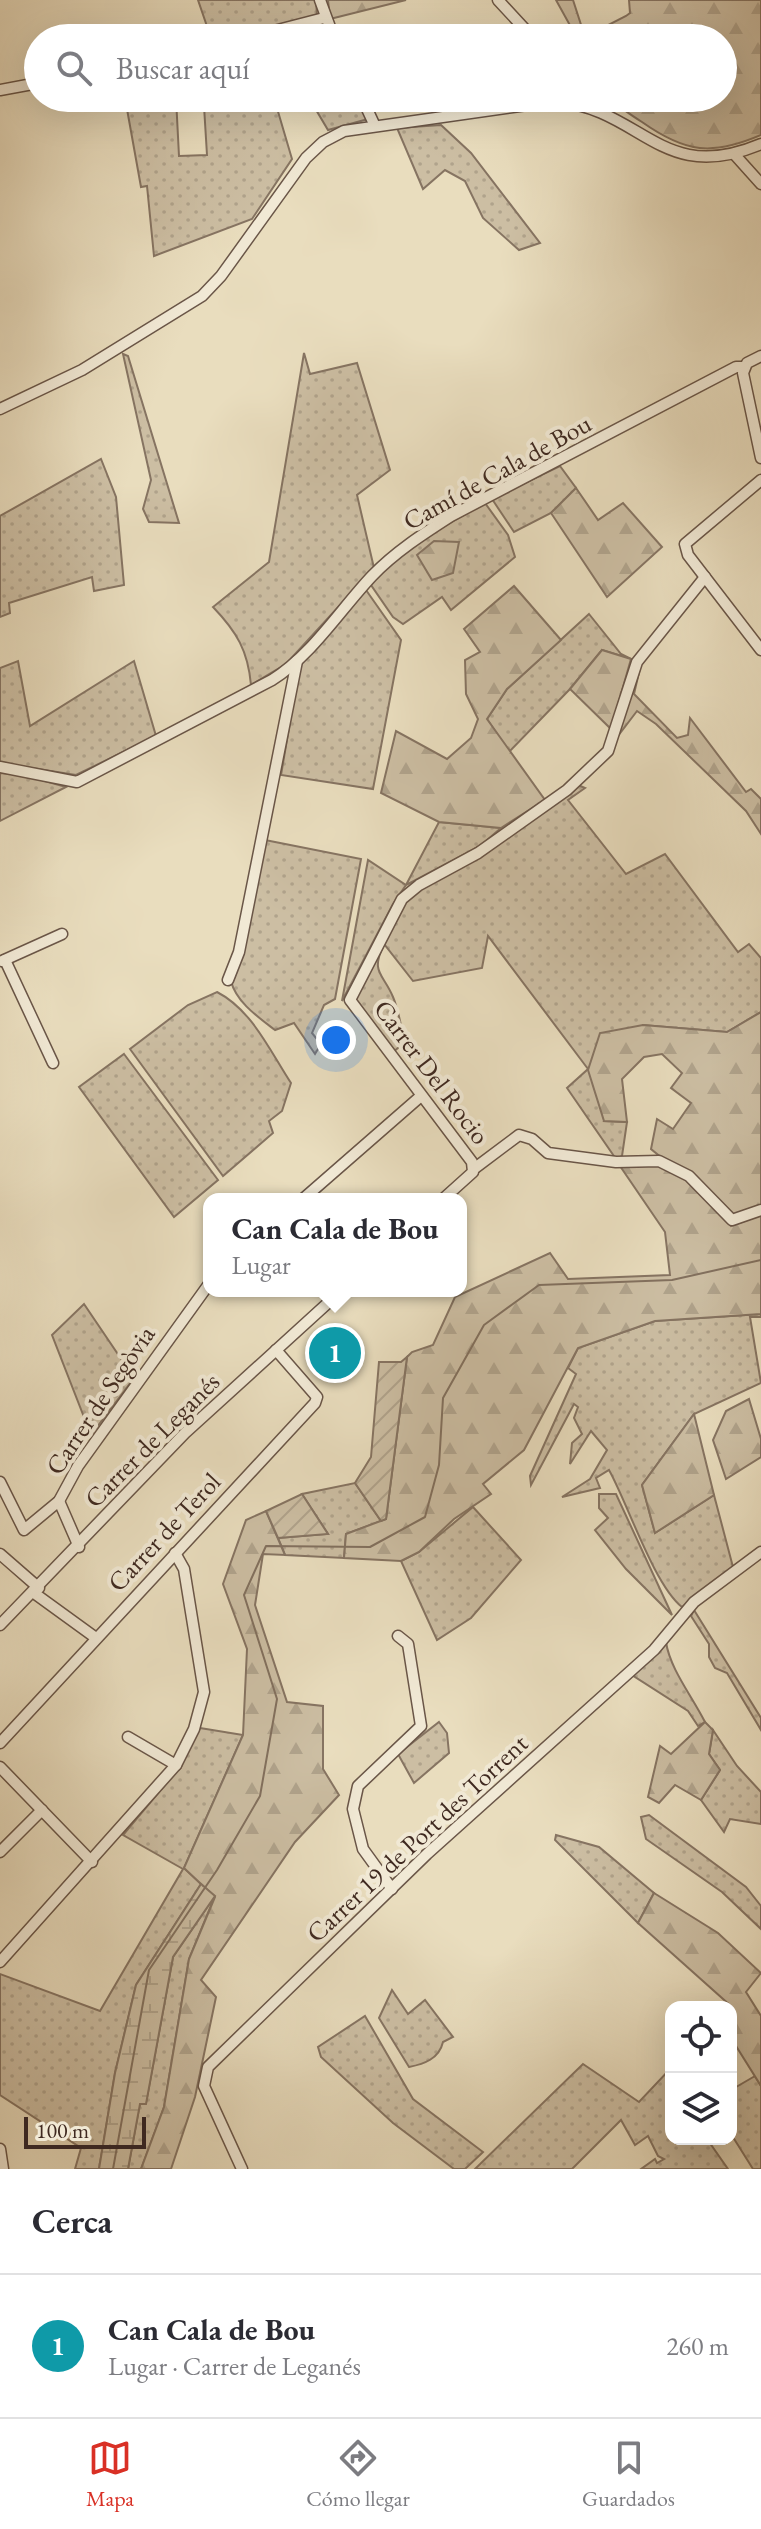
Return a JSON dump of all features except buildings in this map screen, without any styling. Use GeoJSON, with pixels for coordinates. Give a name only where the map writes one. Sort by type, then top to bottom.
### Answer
{"type":"FeatureCollection","features":[{"type":"Feature","properties":{"kind":"street"},"geometry":{"type":"LineString","coordinates":[[320,0],[327,24]]}},
{"type":"Feature","properties":{"kind":"street"},"geometry":{"type":"LineString","coordinates":[[498,0],[520,24]]}},
{"type":"Feature","properties":{"kind":"street"},"geometry":{"type":"LineString","coordinates":[[301,24],[324,18]]}},
{"type":"Feature","properties":{"kind":"street"},"geometry":{"type":"LineString","coordinates":[[0,90],[24,86]]}},
{"type":"Feature","properties":{"kind":"street"},"geometry":{"type":"LineString","coordinates":[[368,112],[374,124]]}},
{"type":"Feature","properties":{"kind":"street"},"geometry":{"type":"LineString","coordinates":[[0,409],[82,370],[202,296],[221,276],[306,158],[323,142],[344,131],[374,124],[460,112]]}},
{"type":"Feature","properties":{"kind":"street"},"geometry":{"type":"LineString","coordinates":[[602,112],[667,151],[706,159],[735,155],[761,144]]}},
{"type":"Feature","properties":{"kind":"street"},"geometry":{"type":"LineString","coordinates":[[735,155],[761,184]]}},
{"type":"Feature","properties":{"kind":"street","name":"Camí de Cala de Bou"},"geometry":{"type":"LineString","coordinates":[[0,767],[77,782],[272,680],[297,661],[374,574],[412,541],[451,516],[761,356]]}},
{"type":"Feature","properties":{"kind":"street"},"geometry":{"type":"LineString","coordinates":[[744,367],[744,381],[761,458]]}},
{"type":"Feature","properties":{"kind":"street"},"geometry":{"type":"LineString","coordinates":[[761,480],[685,544],[688,555],[761,650]]}},
{"type":"Feature","properties":{"kind":"street","name":"Carrer Del Rocio"},"geometry":{"type":"LineString","coordinates":[[474,1170],[350,1000],[402,899],[419,885],[478,853],[567,790],[608,751],[637,662],[705,577]]}},
{"type":"Feature","properties":{"kind":"street"},"geometry":{"type":"LineString","coordinates":[[228,980],[239,952],[297,661]]}},
{"type":"Feature","properties":{"kind":"street"},"geometry":{"type":"LineString","coordinates":[[53,1063],[3,961],[62,934]]}},
{"type":"Feature","properties":{"kind":"street"},"geometry":{"type":"LineString","coordinates":[[310,1193],[421,1096]]}},
{"type":"Feature","properties":{"kind":"street"},"geometry":{"type":"LineString","coordinates":[[449,1193],[519,1135],[526,1135],[548,1153],[616,1162],[659,1161],[689,1176],[732,1220],[761,1210]]}},
{"type":"Feature","properties":{"kind":"street","name":"Carrer de Segòvia"},"geometry":{"type":"LineString","coordinates":[[0,1482],[24,1530],[59,1501],[78,1466],[203,1292]]}},
{"type":"Feature","properties":{"kind":"street","name":"Carrer de Leganés"},"geometry":{"type":"LineString","coordinates":[[0,1625],[79,1547],[185,1433],[334,1297]]}},
{"type":"Feature","properties":{"kind":"street","name":"Carrer de Terol"},"geometry":{"type":"LineString","coordinates":[[0,1743],[315,1403],[317,1397],[276,1350]]}},
{"type":"Feature","properties":{"kind":"street"},"geometry":{"type":"LineString","coordinates":[[59,1501],[79,1547]]}},
{"type":"Feature","properties":{"kind":"street","name":"Carrer 19 de Port des Torrent"},"geometry":{"type":"LineString","coordinates":[[242,2169],[204,2086],[208,2067],[392,1889],[654,1650],[694,1602],[761,1552]]}},
{"type":"Feature","properties":{"kind":"street"},"geometry":{"type":"LineString","coordinates":[[0,1962],[176,1765],[194,1729],[204,1692],[184,1569],[175,1553]]}},
{"type":"Feature","properties":{"kind":"street"},"geometry":{"type":"LineString","coordinates":[[0,1554],[37,1590],[96,1638]]}},
{"type":"Feature","properties":{"kind":"street"},"geometry":{"type":"LineString","coordinates":[[392,1889],[363,1849],[353,1809],[358,1786],[421,1726],[408,1644],[398,1636]]}},
{"type":"Feature","properties":{"kind":"street"},"geometry":{"type":"LineString","coordinates":[[128,1737],[176,1765]]}},
{"type":"Feature","properties":{"kind":"street"},"geometry":{"type":"LineString","coordinates":[[0,1767],[92,1862]]}},
{"type":"Feature","properties":{"kind":"street"},"geometry":{"type":"LineString","coordinates":[[0,1852],[42,1810]]}},
{"type":"Feature","properties":{"kind":"street"},"geometry":{"type":"LineString","coordinates":[[0,2149],[3,2169]]}},
{"type":"Feature","properties":{"kind":"green space"},"geometry":{"type":"Polygon","coordinates":[[[198,0],[316,0],[317,16],[297,24],[206,24],[198,0]]]}},
{"type":"Feature","properties":{"kind":"green space"},"geometry":{"type":"Polygon","coordinates":[[[328,0],[406,0],[330,19],[328,0]]]}},
{"type":"Feature","properties":{"kind":"green space"},"geometry":{"type":"Polygon","coordinates":[[[556,0],[573,0],[581,24],[569,24],[556,0]]]}},
{"type":"Feature","properties":{"kind":"green space"},"geometry":{"type":"Polygon","coordinates":[[[629,0],[761,0],[761,135],[728,146],[700,148],[672,140],[628,112],[737,112],[737,24],[610,24],[630,13],[629,0]]]}},
{"type":"Feature","properties":{"kind":"green space"},"geometry":{"type":"Polygon","coordinates":[[[128,112],[177,112],[179,156],[207,155],[204,112],[278,112],[292,159],[252,219],[154,256],[147,186],[141,187],[128,112]]]}},
{"type":"Feature","properties":{"kind":"green space"},"geometry":{"type":"Polygon","coordinates":[[[317,112],[365,112],[368,119],[328,130],[317,112]]]}},
{"type":"Feature","properties":{"kind":"green space"},"geometry":{"type":"Polygon","coordinates":[[[441,125],[471,153],[540,243],[519,250],[483,218],[465,181],[445,170],[423,189],[397,128],[441,125]]]}},
{"type":"Feature","properties":{"kind":"green space"},"geometry":{"type":"Polygon","coordinates":[[[304,353],[310,374],[357,363],[390,470],[357,495],[374,568],[286,664],[251,685],[240,643],[213,607],[269,562],[304,353]]]}},
{"type":"Feature","properties":{"kind":"green space"},"geometry":{"type":"Polygon","coordinates":[[[123,354],[128,356],[179,523],[149,522],[143,509],[151,480],[123,354]]]}},
{"type":"Feature","properties":{"kind":"green space"},"geometry":{"type":"Polygon","coordinates":[[[101,459],[116,497],[124,585],[94,591],[92,577],[9,603],[10,613],[0,617],[0,516],[101,459]]]}},
{"type":"Feature","properties":{"kind":"green space"},"geometry":{"type":"Polygon","coordinates":[[[560,466],[576,488],[551,513],[514,532],[492,499],[560,466]]]}},
{"type":"Feature","properties":{"kind":"green space"},"geometry":{"type":"Polygon","coordinates":[[[576,488],[598,520],[623,503],[662,547],[607,597],[551,513],[576,488]]]}},
{"type":"Feature","properties":{"kind":"green space"},"geometry":{"type":"Polygon","coordinates":[[[485,503],[508,535],[515,557],[451,610],[442,597],[403,624],[393,617],[371,585],[373,578],[413,544],[485,503]]]}},
{"type":"Feature","properties":{"kind":"green space"},"geometry":{"type":"Polygon","coordinates":[[[434,541],[459,542],[453,573],[432,580],[417,555],[434,541]]]}},
{"type":"Feature","properties":{"kind":"green space"},"geometry":{"type":"Polygon","coordinates":[[[514,586],[561,640],[507,689],[487,719],[545,800],[501,828],[439,822],[381,793],[396,731],[447,759],[471,738],[478,719],[466,694],[465,660],[480,652],[464,629],[514,586]]]}},
{"type":"Feature","properties":{"kind":"green space"},"geometry":{"type":"Polygon","coordinates":[[[366,590],[401,640],[373,789],[281,775],[300,663],[366,590]]]}},
{"type":"Feature","properties":{"kind":"green space"},"geometry":{"type":"Polygon","coordinates":[[[589,614],[621,654],[631,659],[602,650],[570,689],[509,752],[487,719],[507,689],[589,614]]]}},
{"type":"Feature","properties":{"kind":"green space"},"geometry":{"type":"Polygon","coordinates":[[[602,650],[631,659],[611,729],[570,689],[602,650]]]}},
{"type":"Feature","properties":{"kind":"green space"},"geometry":{"type":"Polygon","coordinates":[[[18,661],[30,726],[134,661],[156,736],[76,775],[0,763],[0,668],[18,661]]]}},
{"type":"Feature","properties":{"kind":"green space"},"geometry":{"type":"Polygon","coordinates":[[[640,668],[634,694],[677,738],[688,735],[690,718],[746,792],[751,789],[761,799],[761,834],[746,811],[656,724],[637,711],[618,736],[640,668]]]}},
{"type":"Feature","properties":{"kind":"green space"},"geometry":{"type":"Polygon","coordinates":[[[0,773],[24,775],[66,787],[0,821],[0,773]]]}},
{"type":"Feature","properties":{"kind":"green space"},"geometry":{"type":"Polygon","coordinates":[[[578,785],[585,788],[568,800],[626,874],[665,854],[738,952],[749,944],[761,958],[761,1012],[727,1032],[643,1025],[604,1121],[627,1122],[622,1156],[616,1159],[567,1088],[588,1069],[488,936],[482,968],[413,981],[384,944],[378,967],[395,1002],[405,1042],[392,1053],[353,1000],[404,903],[419,888],[578,785]]]}},
{"type":"Feature","properties":{"kind":"green space"},"geometry":{"type":"Polygon","coordinates":[[[439,822],[501,828],[480,846],[406,885],[439,822]]]}},
{"type":"Feature","properties":{"kind":"green space"},"geometry":{"type":"Polygon","coordinates":[[[265,840],[361,859],[335,999],[324,1005],[312,1033],[321,1044],[315,1054],[294,1023],[275,1030],[243,1002],[231,981],[265,840]]]}},
{"type":"Feature","properties":{"kind":"green space"},"geometry":{"type":"Polygon","coordinates":[[[368,860],[406,885],[393,904],[342,1001],[368,860]]]}},
{"type":"Feature","properties":{"kind":"green space"},"geometry":{"type":"Polygon","coordinates":[[[217,992],[250,1020],[291,1083],[282,1111],[269,1121],[273,1133],[223,1176],[130,1049],[188,1005],[217,992]]]}},
{"type":"Feature","properties":{"kind":"green space"},"geometry":{"type":"Polygon","coordinates":[[[761,1012],[761,1205],[732,1215],[651,1149],[657,1119],[673,1129],[691,1103],[671,1088],[682,1073],[662,1054],[644,1057],[622,1079],[627,1122],[604,1121],[588,1070],[600,1033],[643,1025],[727,1032],[761,1012]]]}},
{"type":"Feature","properties":{"kind":"green space"},"geometry":{"type":"Polygon","coordinates":[[[124,1054],[218,1180],[174,1217],[79,1087],[124,1054]]]}},
{"type":"Feature","properties":{"kind":"green space"},"geometry":{"type":"Polygon","coordinates":[[[620,1166],[659,1166],[684,1178],[731,1226],[761,1215],[761,1314],[655,1321],[578,1348],[524,1450],[483,1484],[491,1494],[454,1519],[419,1552],[401,1561],[344,1558],[346,1534],[386,1519],[407,1357],[412,1352],[433,1345],[455,1297],[467,1297],[467,1291],[550,1253],[568,1279],[670,1275],[665,1232],[620,1166]]]}},
{"type":"Feature","properties":{"kind":"green space"},"geometry":{"type":"Polygon","coordinates":[[[84,1304],[134,1378],[91,1435],[52,1335],[84,1304]]]}},
{"type":"Feature","properties":{"kind":"green space"},"geometry":{"type":"Polygon","coordinates":[[[761,1314],[761,1317],[750,1317],[761,1383],[694,1414],[642,1485],[655,1533],[714,1495],[733,1567],[682,1607],[661,1581],[609,1470],[596,1478],[600,1488],[562,1497],[590,1479],[607,1450],[591,1431],[570,1464],[572,1443],[582,1434],[574,1418],[578,1407],[574,1404],[531,1485],[530,1476],[576,1374],[568,1368],[578,1348],[655,1321],[761,1314]]]}},
{"type":"Feature","properties":{"kind":"green space"},"geometry":{"type":"Polygon","coordinates":[[[407,1357],[386,1519],[381,1521],[355,1483],[371,1457],[379,1362],[401,1362],[407,1357]]]}},
{"type":"Feature","properties":{"kind":"green space"},"geometry":{"type":"Polygon","coordinates":[[[749,1399],[761,1439],[761,1457],[726,1479],[713,1440],[726,1411],[749,1399]]]}},
{"type":"Feature","properties":{"kind":"green space"},"geometry":{"type":"Polygon","coordinates":[[[694,1414],[714,1495],[655,1533],[642,1485],[694,1414]]]}},
{"type":"Feature","properties":{"kind":"green space"},"geometry":{"type":"Polygon","coordinates":[[[355,1483],[381,1521],[346,1534],[344,1558],[285,1555],[278,1538],[328,1534],[302,1494],[355,1483]]]}},
{"type":"Feature","properties":{"kind":"green space"},"geometry":{"type":"Polygon","coordinates":[[[302,1494],[328,1534],[278,1538],[266,1511],[302,1494]]]}},
{"type":"Feature","properties":{"kind":"green space"},"geometry":{"type":"Polygon","coordinates":[[[599,1494],[616,1494],[672,1615],[626,1569],[595,1530],[608,1518],[599,1508],[599,1494]]]}},
{"type":"Feature","properties":{"kind":"green space"},"geometry":{"type":"Polygon","coordinates":[[[473,1507],[521,1560],[471,1618],[437,1640],[401,1561],[419,1552],[473,1507]]]}},
{"type":"Feature","properties":{"kind":"green space"},"geometry":{"type":"Polygon","coordinates":[[[266,1511],[285,1555],[263,1554],[255,1605],[287,1702],[323,1706],[323,1769],[339,1795],[295,1842],[201,1980],[216,1997],[195,2097],[171,2169],[141,2169],[164,2107],[189,1959],[215,1897],[184,1868],[243,1735],[247,1649],[223,1584],[246,1520],[266,1511]]]}},
{"type":"Feature","properties":{"kind":"green space"},"geometry":{"type":"Polygon","coordinates":[[[694,1610],[761,1718],[761,1730],[727,1673],[715,1668],[709,1657],[709,1644],[691,1616],[694,1610]]]}},
{"type":"Feature","properties":{"kind":"green space"},"geometry":{"type":"Polygon","coordinates":[[[666,1642],[677,1672],[705,1722],[698,1726],[688,1711],[632,1675],[666,1642]]]}},
{"type":"Feature","properties":{"kind":"green space"},"geometry":{"type":"Polygon","coordinates":[[[439,1722],[447,1733],[449,1753],[414,1783],[398,1754],[439,1722]]]}},
{"type":"Feature","properties":{"kind":"green space"},"geometry":{"type":"Polygon","coordinates":[[[705,1722],[713,1730],[709,1754],[720,1770],[701,1800],[675,1785],[659,1803],[648,1797],[660,1746],[671,1754],[705,1722]]]}},
{"type":"Feature","properties":{"kind":"green space"},"geometry":{"type":"Polygon","coordinates":[[[200,1728],[243,1735],[184,1868],[201,1884],[136,1985],[115,2073],[99,2169],[75,2169],[81,2148],[0,2095],[0,1974],[100,2011],[183,1869],[123,1835],[180,1767],[200,1728]]]}},
{"type":"Feature","properties":{"kind":"green space"},"geometry":{"type":"Polygon","coordinates":[[[713,1730],[737,1766],[761,1792],[761,1824],[730,1819],[724,1832],[701,1800],[720,1770],[709,1754],[713,1730]]]}},
{"type":"Feature","properties":{"kind":"green space"},"geometry":{"type":"Polygon","coordinates":[[[649,1815],[746,1887],[761,1906],[761,1929],[722,1892],[646,1839],[641,1817],[649,1815]]]}},
{"type":"Feature","properties":{"kind":"green space"},"geometry":{"type":"Polygon","coordinates":[[[556,1835],[599,1847],[654,1893],[638,1923],[555,1840],[556,1835]]]}},
{"type":"Feature","properties":{"kind":"green space"},"geometry":{"type":"Polygon","coordinates":[[[201,1884],[215,1896],[173,1957],[146,2104],[140,2104],[128,2169],[99,2169],[115,2073],[136,1985],[201,1884]]]}},
{"type":"Feature","properties":{"kind":"green space"},"geometry":{"type":"Polygon","coordinates":[[[654,1893],[718,1933],[761,1973],[746,1992],[761,2016],[761,2086],[737,2048],[737,2001],[725,2001],[638,1923],[654,1893]]]}},
{"type":"Feature","properties":{"kind":"green space"},"geometry":{"type":"Polygon","coordinates":[[[215,1896],[189,1959],[164,2107],[141,2169],[128,2169],[140,2103],[146,2103],[173,1957],[215,1896]]]}},
{"type":"Feature","properties":{"kind":"green space"},"geometry":{"type":"Polygon","coordinates":[[[392,1990],[408,2014],[425,2000],[453,2037],[443,2042],[438,2053],[425,2062],[409,2067],[379,2018],[392,1990]]]}},
{"type":"Feature","properties":{"kind":"green space"},"geometry":{"type":"Polygon","coordinates":[[[365,2016],[413,2099],[483,2152],[465,2169],[454,2169],[393,2123],[321,2057],[318,2047],[365,2016]]]}},
{"type":"Feature","properties":{"kind":"green space"},"geometry":{"type":"Polygon","coordinates":[[[583,2064],[639,2102],[665,2074],[665,2145],[711,2145],[728,2169],[641,2169],[655,2159],[657,2163],[664,2159],[658,2156],[648,2136],[635,2145],[621,2120],[572,2169],[475,2169],[583,2064]]]}},
{"type":"Feature","properties":{"kind":"green space"},"geometry":{"type":"Polygon","coordinates":[[[755,2076],[761,2086],[761,2169],[753,2169],[737,2144],[737,2086],[755,2076]]]}},
{"type":"Feature","properties":{"kind":"waterway"},"geometry":{"type":"LineString","coordinates":[[113,2169],[149,1970],[217,1870],[260,1796],[277,1699],[244,1595],[266,1546],[370,1547],[425,1517],[439,1465],[443,1398],[484,1325],[539,1285],[672,1280],[761,1260]]}},
{"type":"Feature","properties":{"kind":"place","name":"Can Cala de Bou"},"geometry":{"type":"Point","coordinates":[335,1353]}}]}
